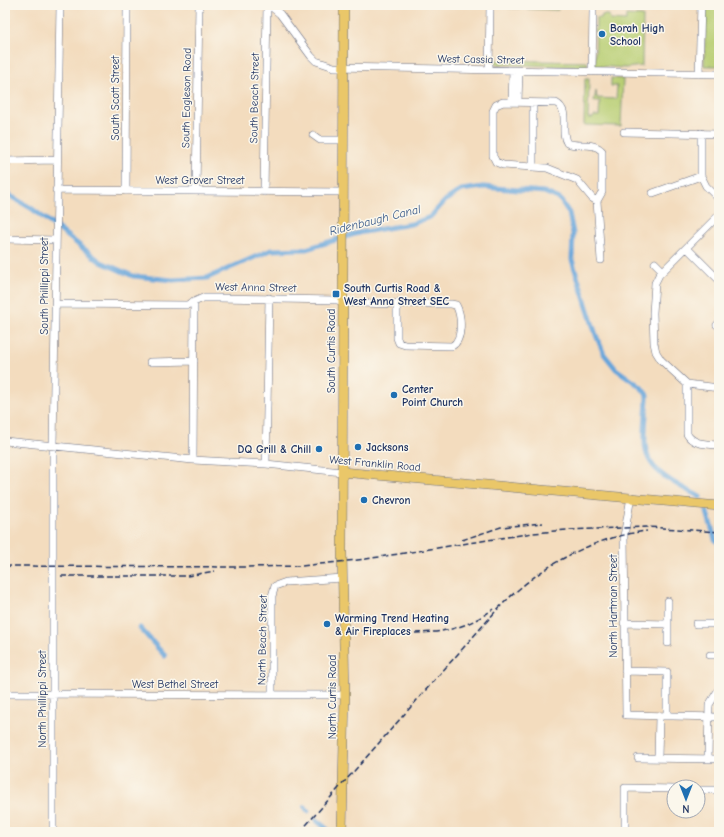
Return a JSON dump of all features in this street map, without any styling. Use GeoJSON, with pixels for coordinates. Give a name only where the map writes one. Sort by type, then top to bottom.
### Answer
{"type":"FeatureCollection","features":[{"type":"Feature","properties":{"kind":"main road","name":"South Curtis Road"},"geometry":{"type":"LineString","coordinates":[[342,562],[344,5]]}},
{"type":"Feature","properties":{"kind":"main road","name":"West Franklin Road"},"geometry":{"type":"LineString","coordinates":[[342,472],[718,506]]}},
{"type":"Feature","properties":{"kind":"main road","name":"North Curtis Road"},"geometry":{"type":"LineString","coordinates":[[342,562],[345,695],[342,832]]}},
{"type":"Feature","properties":{"kind":"street","name":"South Phillippi Street"},"geometry":{"type":"LineString","coordinates":[[53,566],[56,160],[60,5]]}},
{"type":"Feature","properties":{"kind":"street","name":"South Scott Street"},"geometry":{"type":"LineString","coordinates":[[126,191],[127,5]]}},
{"type":"Feature","properties":{"kind":"street","name":"South Eagleson Road"},"geometry":{"type":"LineString","coordinates":[[196,191],[199,5]]}},
{"type":"Feature","properties":{"kind":"street","name":"West Cassia Street"},"geometry":{"type":"LineString","coordinates":[[268,5],[280,14],[307,52],[316,61],[326,65],[344,67],[516,71],[719,74]]}},
{"type":"Feature","properties":{"kind":"street","name":"South Beach Street"},"geometry":{"type":"LineString","coordinates":[[264,192],[268,5]]}},
{"type":"Feature","properties":{"kind":"street"},"geometry":{"type":"LineString","coordinates":[[489,70],[490,5]]}},
{"type":"Feature","properties":{"kind":"street"},"geometry":{"type":"LineString","coordinates":[[699,74],[701,5]]}},
{"type":"Feature","properties":{"kind":"street"},"geometry":{"type":"LineString","coordinates":[[592,11],[592,72]]}},
{"type":"Feature","properties":{"kind":"street"},"geometry":{"type":"LineString","coordinates":[[515,102],[516,71]]}},
{"type":"Feature","properties":{"kind":"street"},"geometry":{"type":"LineString","coordinates":[[597,201],[592,198],[577,180],[546,168],[503,165],[496,162],[493,156],[494,111],[499,103],[515,102],[559,105],[564,113],[564,136],[567,143],[574,145],[596,146],[602,151],[602,192],[597,201],[601,260]]}},
{"type":"Feature","properties":{"kind":"street"},"geometry":{"type":"LineString","coordinates":[[532,166],[533,103]]}},
{"type":"Feature","properties":{"kind":"street"},"geometry":{"type":"LineString","coordinates":[[624,132],[719,134]]}},
{"type":"Feature","properties":{"kind":"street"},"geometry":{"type":"LineString","coordinates":[[701,133],[701,176],[706,186],[719,199]]}},
{"type":"Feature","properties":{"kind":"street"},"geometry":{"type":"LineString","coordinates":[[313,135],[320,140],[344,140]]}},
{"type":"Feature","properties":{"kind":"street"},"geometry":{"type":"LineString","coordinates":[[5,160],[56,160]]}},
{"type":"Feature","properties":{"kind":"street"},"geometry":{"type":"LineString","coordinates":[[653,194],[701,176]]}},
{"type":"Feature","properties":{"kind":"street","name":"West Grover Street"},"geometry":{"type":"LineString","coordinates":[[56,190],[343,192]]}},
{"type":"Feature","properties":{"kind":"street"},"geometry":{"type":"LineString","coordinates":[[719,215],[663,271],[655,283],[654,290],[654,343],[656,352],[661,360],[687,384],[719,388]]}},
{"type":"Feature","properties":{"kind":"street"},"geometry":{"type":"LineString","coordinates":[[5,240],[56,237]]}},
{"type":"Feature","properties":{"kind":"street"},"geometry":{"type":"LineString","coordinates":[[687,248],[719,280]]}},
{"type":"Feature","properties":{"kind":"street"},"geometry":{"type":"LineString","coordinates":[[655,263],[663,271]]}},
{"type":"Feature","properties":{"kind":"street","name":"West Anna Street"},"geometry":{"type":"LineString","coordinates":[[56,304],[187,305],[203,298],[269,298],[337,300],[343,302],[397,303],[451,304],[456,305],[459,311],[459,338],[456,344],[452,346],[405,345],[399,343],[397,338],[397,303]]}},
{"type":"Feature","properties":{"kind":"street"},"geometry":{"type":"LineString","coordinates":[[266,464],[269,298]]}},
{"type":"Feature","properties":{"kind":"street"},"geometry":{"type":"LineString","coordinates":[[193,460],[194,303]]}},
{"type":"Feature","properties":{"kind":"street"},"geometry":{"type":"LineString","coordinates":[[150,362],[194,361]]}},
{"type":"Feature","properties":{"kind":"street"},"geometry":{"type":"LineString","coordinates":[[687,384],[687,434],[690,440],[697,443],[719,445]]}},
{"type":"Feature","properties":{"kind":"street","name":"West Franklin Road"},"geometry":{"type":"LineString","coordinates":[[5,441],[193,460],[266,464],[342,472]]}},
{"type":"Feature","properties":{"kind":"street","name":"North Hartman Street"},"geometry":{"type":"LineString","coordinates":[[631,497],[624,536],[626,716],[659,716]]}},
{"type":"Feature","properties":{"kind":"street","name":"North Phillippi Street"},"geometry":{"type":"LineString","coordinates":[[53,566],[53,832]]}},
{"type":"Feature","properties":{"kind":"street","name":"North Beach Street"},"geometry":{"type":"LineString","coordinates":[[272,695],[272,596],[275,586],[286,582],[342,578]]}},
{"type":"Feature","properties":{"kind":"street"},"geometry":{"type":"LineString","coordinates":[[668,601],[668,643]]}},
{"type":"Feature","properties":{"kind":"street"},"geometry":{"type":"LineString","coordinates":[[624,623],[668,624]]}},
{"type":"Feature","properties":{"kind":"street"},"geometry":{"type":"LineString","coordinates":[[696,624],[719,624]]}},
{"type":"Feature","properties":{"kind":"street"},"geometry":{"type":"LineString","coordinates":[[710,655],[719,655]]}},
{"type":"Feature","properties":{"kind":"street"},"geometry":{"type":"LineString","coordinates":[[625,671],[667,672],[667,716]]}},
{"type":"Feature","properties":{"kind":"street"},"geometry":{"type":"LineString","coordinates":[[708,759],[709,705],[719,689]]}},
{"type":"Feature","properties":{"kind":"street","name":"West Bethel Street"},"geometry":{"type":"LineString","coordinates":[[5,694],[345,695]]}},
{"type":"Feature","properties":{"kind":"street"},"geometry":{"type":"LineString","coordinates":[[658,758],[659,716],[719,717]]}},
{"type":"Feature","properties":{"kind":"street"},"geometry":{"type":"LineString","coordinates":[[638,758],[719,759]]}},
{"type":"Feature","properties":{"kind":"street"},"geometry":{"type":"LineString","coordinates":[[625,832],[625,788],[666,789]]}},
{"type":"Feature","properties":{"kind":"street"},"geometry":{"type":"LineString","coordinates":[[706,790],[719,790]]}},
{"type":"Feature","properties":{"kind":"green space"},"geometry":{"type":"Polygon","coordinates":[[[507,5],[564,5],[564,7],[558,7],[558,10],[508,8],[507,5]]]}},
{"type":"Feature","properties":{"kind":"green space"},"geometry":{"type":"Polygon","coordinates":[[[706,5],[719,5],[719,66],[704,66],[706,5]]]}},
{"type":"Feature","properties":{"kind":"green space"},"geometry":{"type":"Polygon","coordinates":[[[602,15],[609,15],[610,20],[626,21],[626,15],[643,16],[642,66],[625,68],[595,66],[596,18],[601,18],[602,15]]]}},
{"type":"Feature","properties":{"kind":"green space"},"geometry":{"type":"Polygon","coordinates":[[[492,60],[587,62],[588,65],[585,67],[494,64],[492,60]]]}},
{"type":"Feature","properties":{"kind":"green space"},"geometry":{"type":"Polygon","coordinates":[[[611,78],[623,79],[621,126],[584,125],[585,79],[589,79],[588,118],[593,118],[594,116],[599,116],[600,101],[594,101],[596,91],[597,98],[616,99],[617,86],[611,86],[611,78]]]}},
{"type":"Feature","properties":{"kind":"waterway","name":"Ridenbaugh Canal"},"geometry":{"type":"LineString","coordinates":[[5,193],[31,208],[101,262],[133,276],[173,280],[207,278],[271,250],[306,249],[358,233],[411,224],[430,217],[446,200],[461,190],[483,187],[544,192],[560,199],[569,213],[573,233],[572,260],[596,335],[604,354],[616,369],[641,387],[647,395],[645,444],[651,463],[665,477],[700,497]]}},
{"type":"Feature","properties":{"kind":"waterway","name":"Ridenbaugh Canal"},"geometry":{"type":"LineString","coordinates":[[707,512],[715,539],[719,544]]}},
{"type":"Feature","properties":{"kind":"waterway"},"geometry":{"type":"LineString","coordinates":[[140,628],[165,656]]}},
{"type":"Feature","properties":{"kind":"waterway"},"geometry":{"type":"LineString","coordinates":[[305,807],[308,811]]}},
{"type":"Feature","properties":{"kind":"waterway"},"geometry":{"type":"LineString","coordinates":[[316,820],[328,830]]}},
{"type":"Feature","properties":{"kind":"railway"},"geometry":{"type":"LineString","coordinates":[[462,540],[501,527],[543,523]]}},
{"type":"Feature","properties":{"kind":"railway"},"geometry":{"type":"LineString","coordinates":[[5,566],[302,566],[366,559],[533,533],[567,530],[648,527],[719,532]]}},
{"type":"Feature","properties":{"kind":"railway"},"geometry":{"type":"LineString","coordinates":[[300,832],[495,612],[527,582],[545,569],[584,548],[625,535],[647,531]]}},
{"type":"Feature","properties":{"kind":"railway"},"geometry":{"type":"LineString","coordinates":[[61,576],[187,576],[215,571]]}},
{"type":"Feature","properties":{"kind":"railway"},"geometry":{"type":"LineString","coordinates":[[361,631],[413,633],[446,630],[461,626],[477,619],[493,609]]}},
{"type":"Feature","properties":{"kind":"place","name":"Borah High School"},"geometry":{"type":"Point","coordinates":[602,34]}},
{"type":"Feature","properties":{"kind":"place","name":"South Curtis Road & West Anna Street SEC"},"geometry":{"type":"Point","coordinates":[336,294]}},
{"type":"Feature","properties":{"kind":"place","name":"Center Point Church"},"geometry":{"type":"Point","coordinates":[394,395]}},
{"type":"Feature","properties":{"kind":"place","name":"Jacksons"},"geometry":{"type":"Point","coordinates":[358,447]}},
{"type":"Feature","properties":{"kind":"place","name":"DQ Grill & Chill"},"geometry":{"type":"Point","coordinates":[319,449]}},
{"type":"Feature","properties":{"kind":"place","name":"Chevron"},"geometry":{"type":"Point","coordinates":[364,500]}},
{"type":"Feature","properties":{"kind":"place","name":"Warming Trend Heating & Air Fireplaces"},"geometry":{"type":"Point","coordinates":[327,624]}}]}
